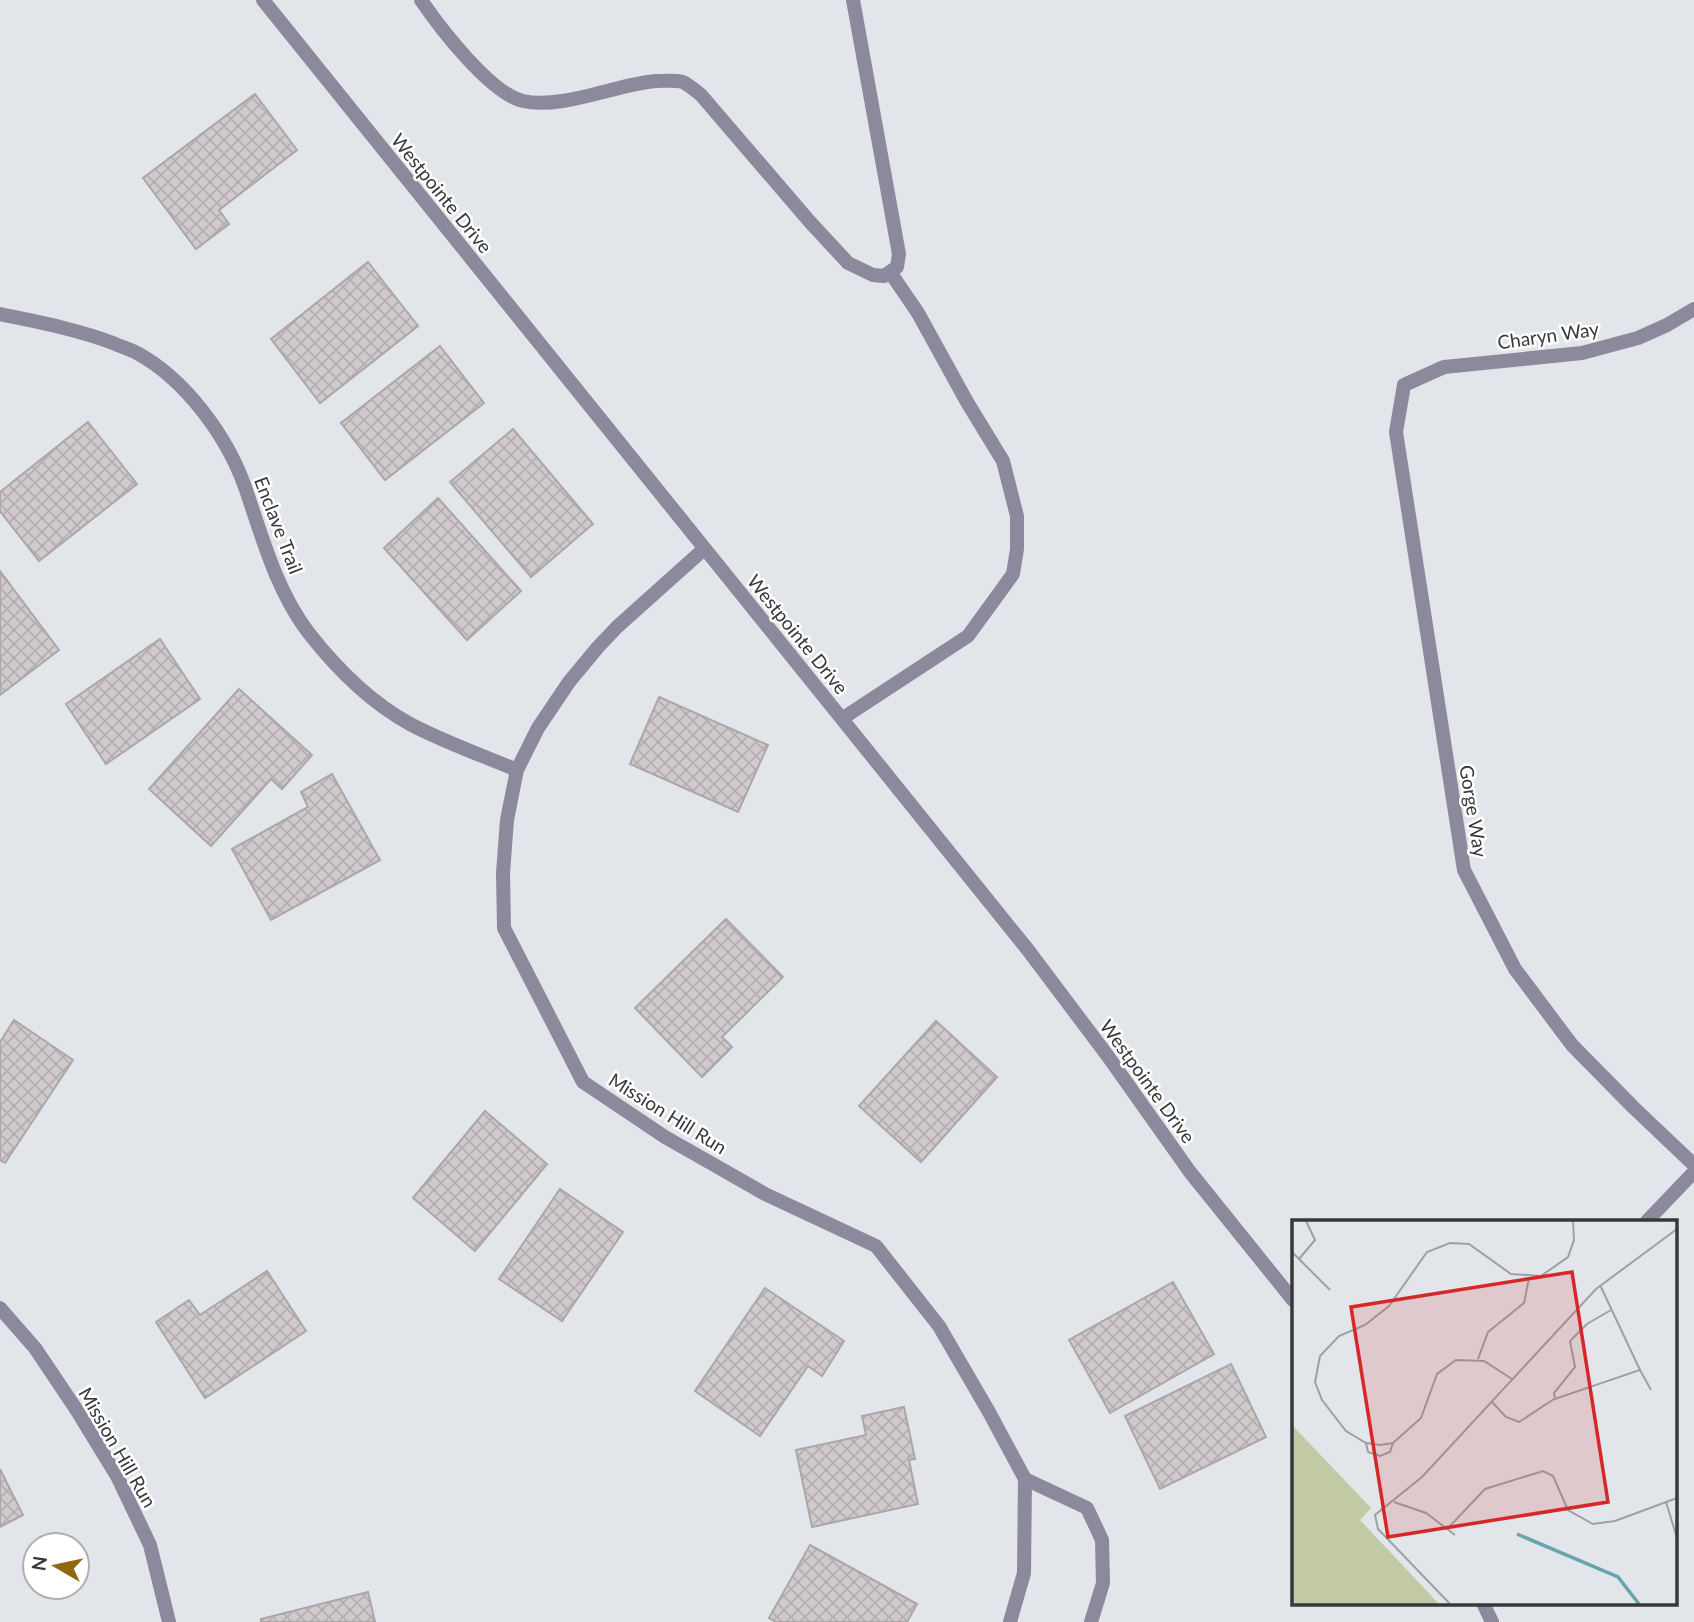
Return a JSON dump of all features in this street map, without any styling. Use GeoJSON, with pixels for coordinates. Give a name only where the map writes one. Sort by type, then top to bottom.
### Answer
{"type":"FeatureCollection","features":[{"type":"Feature","properties":{"kind":"street","name":"Westpointe Drive"},"geometry":{"type":"LineString","coordinates":[[263,0],[1028,950],[1190,1172],[1292,1299]]}},
{"type":"Feature","properties":{"kind":"street"},"geometry":{"type":"LineString","coordinates":[[421,0],[442,30],[495,87],[522,101],[548,103],[642,82],[685,83],[701,95],[848,263],[873,275],[884,275],[897,267],[899,254],[853,0]]}},
{"type":"Feature","properties":{"kind":"street"},"geometry":{"type":"LineString","coordinates":[[843,718],[968,636],[1013,574],[1017,548],[1017,516],[1003,461],[918,313],[890,272]]}},
{"type":"Feature","properties":{"kind":"street","name":"Charyn Way"},"geometry":{"type":"LineString","coordinates":[[1404,385],[1444,367],[1581,352],[1638,338],[1667,326],[1694,309]]}},
{"type":"Feature","properties":{"kind":"street","name":"Enclave Trail"},"geometry":{"type":"LineString","coordinates":[[0,313],[96,337],[137,353],[172,378],[200,409],[226,445],[244,484],[281,585],[307,630],[338,667],[371,699],[408,723],[517,770]]}},
{"type":"Feature","properties":{"kind":"street","name":"Gorge Way"},"geometry":{"type":"LineString","coordinates":[[1404,385],[1396,432],[1464,870],[1515,969],[1573,1045],[1694,1165]]}},
{"type":"Feature","properties":{"kind":"street","name":"Mission Hill Run"},"geometry":{"type":"LineString","coordinates":[[704,549],[617,627],[569,682],[538,728],[517,770],[507,820],[503,873],[504,928],[583,1082],[665,1137],[765,1194],[876,1245],[939,1326],[1025,1479],[1024,1573],[1010,1622]]}},
{"type":"Feature","properties":{"kind":"street"},"geometry":{"type":"LineString","coordinates":[[1648,1220],[1694,1172]]}},
{"type":"Feature","properties":{"kind":"street","name":"Mission Hill Run"},"geometry":{"type":"LineString","coordinates":[[0,1308],[35,1348],[117,1476],[150,1545],[169,1622]]}},
{"type":"Feature","properties":{"kind":"street"},"geometry":{"type":"LineString","coordinates":[[1025,1479],[1087,1508],[1097,1529],[1102,1540],[1103,1583],[1091,1622]]}},
{"type":"Feature","properties":{"kind":"street"},"geometry":{"type":"LineString","coordinates":[[1483,1604],[1492,1622]]}},
{"type":"Feature","properties":{"kind":"building"},"geometry":{"type":"Polygon","coordinates":[[[255,94],[297,150],[219,210],[229,224],[196,249],[143,178],[255,94]]]}},
{"type":"Feature","properties":{"kind":"building"},"geometry":{"type":"Polygon","coordinates":[[[368,262],[418,326],[320,403],[271,339],[368,262]]]}},
{"type":"Feature","properties":{"kind":"building"},"geometry":{"type":"Polygon","coordinates":[[[440,346],[484,403],[385,480],[341,423],[440,346]]]}},
{"type":"Feature","properties":{"kind":"building"},"geometry":{"type":"Polygon","coordinates":[[[88,422],[137,484],[39,561],[0,511],[0,492],[88,422]]]}},
{"type":"Feature","properties":{"kind":"building"},"geometry":{"type":"Polygon","coordinates":[[[513,429],[593,524],[531,577],[450,482],[513,429]]]}},
{"type":"Feature","properties":{"kind":"building"},"geometry":{"type":"Polygon","coordinates":[[[438,498],[521,591],[467,640],[384,548],[438,498]]]}},
{"type":"Feature","properties":{"kind":"building"},"geometry":{"type":"Polygon","coordinates":[[[0,571],[59,650],[0,695],[0,571]]]}},
{"type":"Feature","properties":{"kind":"building"},"geometry":{"type":"Polygon","coordinates":[[[160,639],[200,699],[106,764],[66,704],[160,639]]]}},
{"type":"Feature","properties":{"kind":"building"},"geometry":{"type":"Polygon","coordinates":[[[239,689],[312,755],[282,789],[271,779],[211,846],[149,789],[239,689]]]}},
{"type":"Feature","properties":{"kind":"building"},"geometry":{"type":"Polygon","coordinates":[[[659,697],[768,745],[738,812],[630,764],[659,697]]]}},
{"type":"Feature","properties":{"kind":"building"},"geometry":{"type":"Polygon","coordinates":[[[332,774],[380,860],[271,920],[232,849],[308,807],[301,792],[332,774]]]}},
{"type":"Feature","properties":{"kind":"building"},"geometry":{"type":"Polygon","coordinates":[[[726,919],[783,977],[722,1037],[732,1047],[702,1077],[635,1008],[726,919]]]}},
{"type":"Feature","properties":{"kind":"building"},"geometry":{"type":"Polygon","coordinates":[[[14,1020],[73,1060],[5,1163],[0,1160],[0,1042],[14,1020]]]}},
{"type":"Feature","properties":{"kind":"building"},"geometry":{"type":"Polygon","coordinates":[[[936,1021],[997,1077],[921,1162],[859,1106],[936,1021]]]}},
{"type":"Feature","properties":{"kind":"building"},"geometry":{"type":"Polygon","coordinates":[[[485,1111],[547,1164],[475,1251],[413,1198],[485,1111]]]}},
{"type":"Feature","properties":{"kind":"building"},"geometry":{"type":"Polygon","coordinates":[[[560,1189],[623,1232],[562,1321],[499,1279],[560,1189]]]}},
{"type":"Feature","properties":{"kind":"building"},"geometry":{"type":"Polygon","coordinates":[[[267,1271],[306,1331],[205,1398],[156,1322],[189,1300],[200,1315],[267,1271]]]}},
{"type":"Feature","properties":{"kind":"building"},"geometry":{"type":"Polygon","coordinates":[[[1173,1282],[1214,1354],[1110,1413],[1069,1340],[1173,1282]]]}},
{"type":"Feature","properties":{"kind":"building"},"geometry":{"type":"Polygon","coordinates":[[[765,1288],[844,1341],[822,1376],[808,1366],[760,1436],[695,1391],[765,1288]]]}},
{"type":"Feature","properties":{"kind":"building"},"geometry":{"type":"Polygon","coordinates":[[[1231,1364],[1266,1437],[1160,1489],[1125,1416],[1231,1364]]]}},
{"type":"Feature","properties":{"kind":"building"},"geometry":{"type":"Polygon","coordinates":[[[904,1407],[915,1459],[909,1460],[918,1504],[812,1527],[796,1450],[866,1435],[862,1416],[904,1407]]]}},
{"type":"Feature","properties":{"kind":"building"},"geometry":{"type":"Polygon","coordinates":[[[0,1469],[23,1515],[0,1527],[0,1469]]]}},
{"type":"Feature","properties":{"kind":"building"},"geometry":{"type":"Polygon","coordinates":[[[810,1545],[917,1604],[907,1622],[776,1622],[769,1618],[810,1545]]]}},
{"type":"Feature","properties":{"kind":"building"},"geometry":{"type":"Polygon","coordinates":[[[368,1592],[375,1622],[261,1622],[261,1619],[368,1592]]]}}]}
